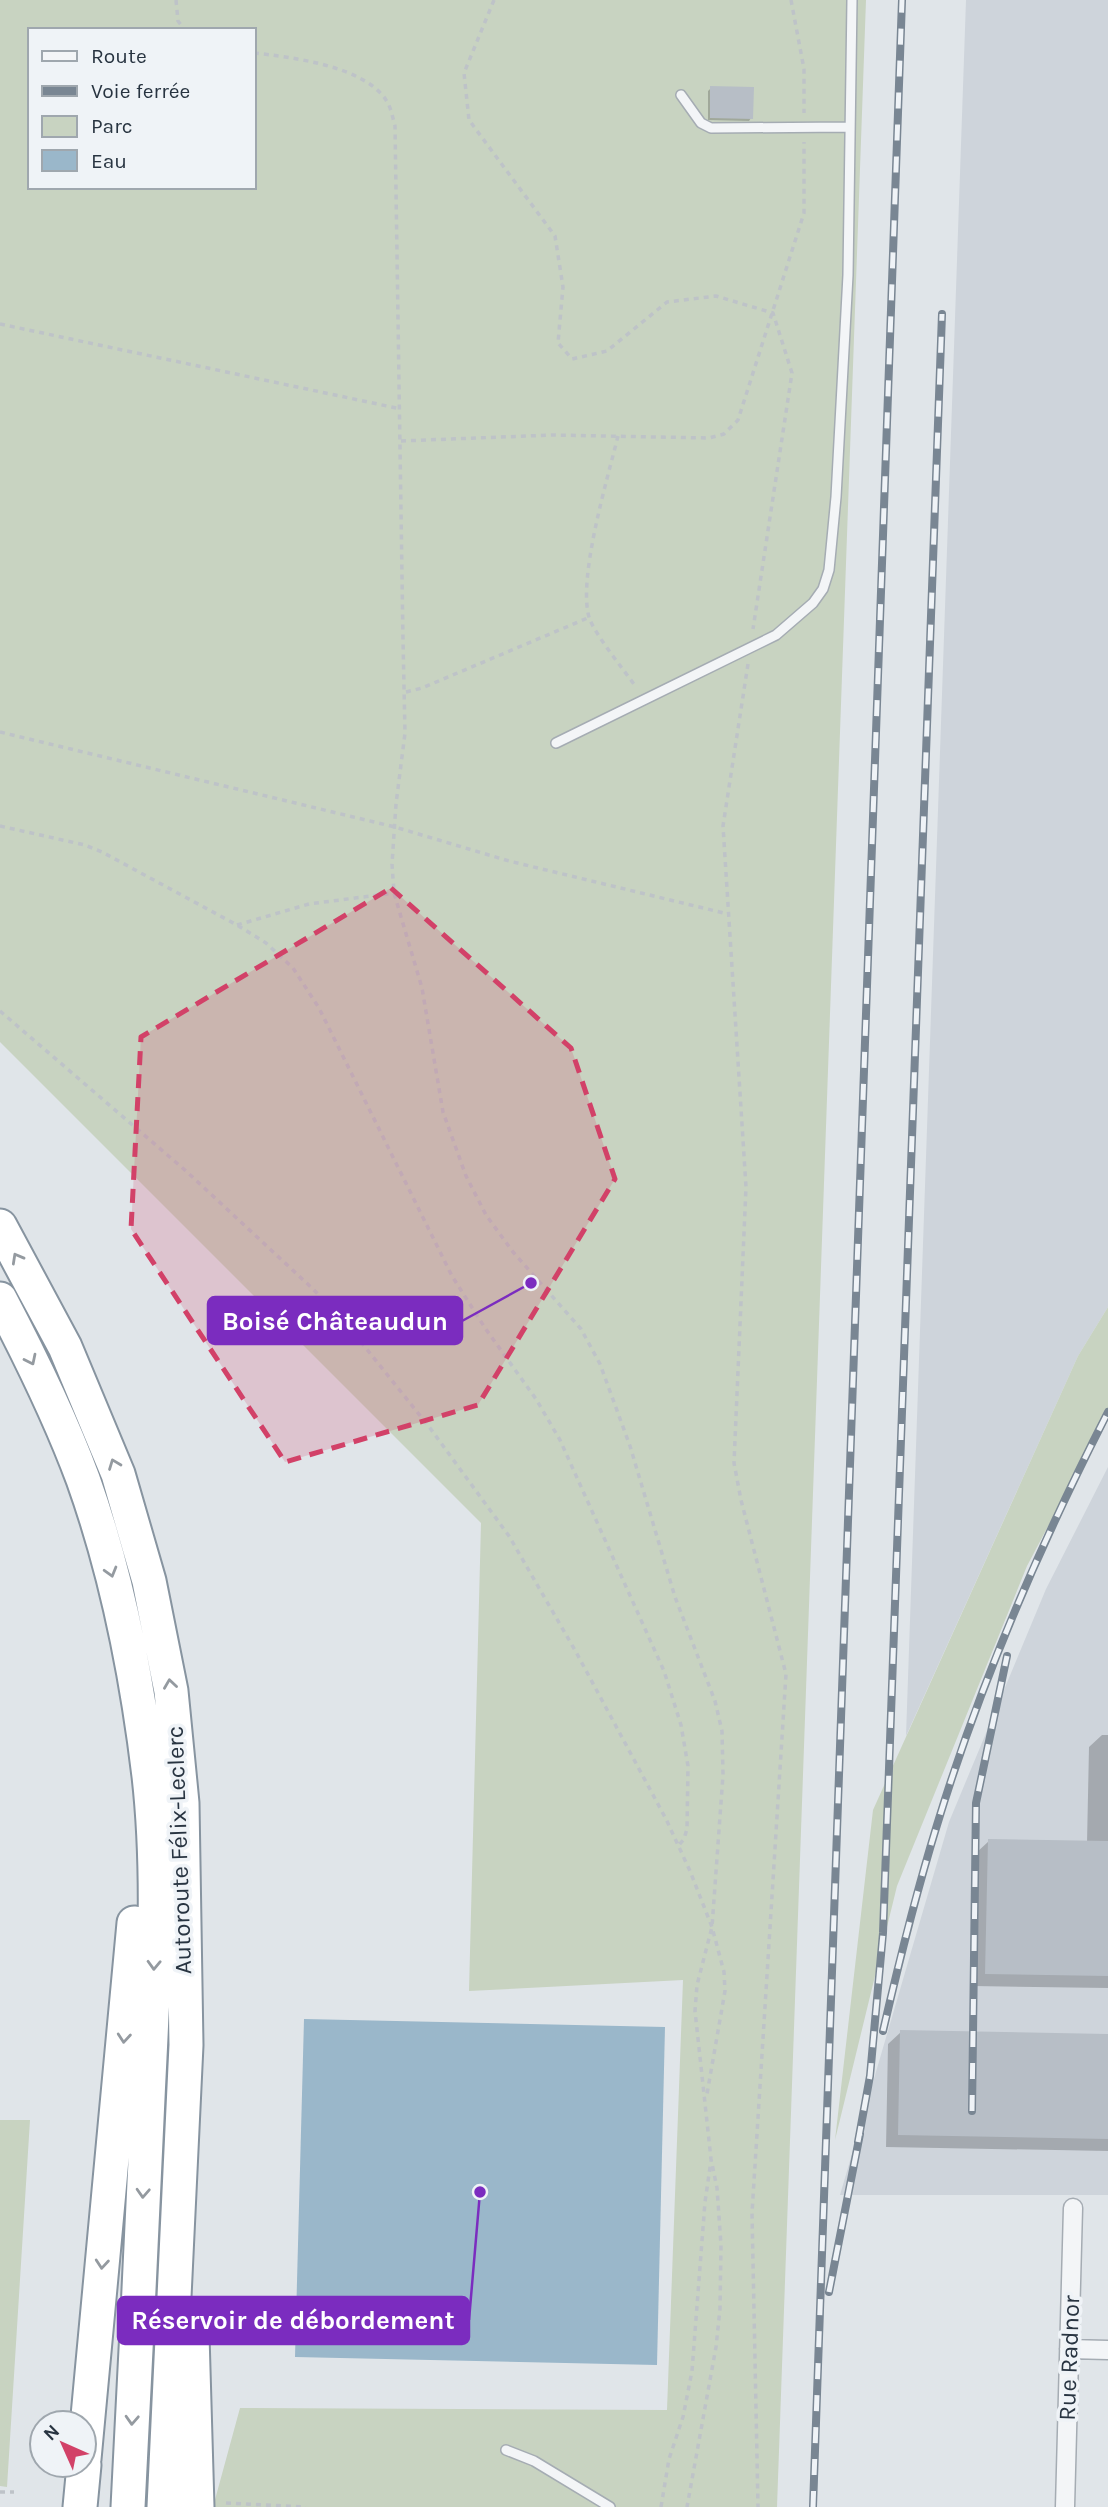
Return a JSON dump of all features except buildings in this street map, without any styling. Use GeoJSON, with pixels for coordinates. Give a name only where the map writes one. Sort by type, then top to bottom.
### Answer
{"type":"FeatureCollection","features":[{"type":"Feature","properties":{"kind":"highway","name":"Autoroute Félix-Leclerc"},"geometry":{"type":"LineString","coordinates":[[0,1226],[57,1331],[118,1474],[149,1581],[167,1663],[180,1775],[186,2045],[163,2507]]}},
{"type":"Feature","properties":{"kind":"highway","name":"Autoroute Félix-Leclerc"},"geometry":{"type":"LineString","coordinates":[[0,1299],[53,1406],[92,1508],[114,1585],[134,1674],[149,1775],[154,1868],[154,1961],[128,2507]]}},
{"type":"Feature","properties":{"kind":"highway"},"geometry":{"type":"LineString","coordinates":[[89,2409],[149,1775]]}},
{"type":"Feature","properties":{"kind":"highway"},"geometry":{"type":"LineString","coordinates":[[186,2045],[211,2505]]}},
{"type":"Feature","properties":{"kind":"highway"},"geometry":{"type":"LineString","coordinates":[[80,2507],[82,2479]]}},
{"type":"Feature","properties":{"kind":"street","name":"Rue Radnor"},"geometry":{"type":"LineString","coordinates":[[1065,2507],[1073,2208]]}},
{"type":"Feature","properties":{"kind":"street"},"geometry":{"type":"LineString","coordinates":[[1069,2349],[1108,2350]]}},
{"type":"Feature","properties":{"kind":"lane"},"geometry":{"type":"LineString","coordinates":[[556,743],[751,648],[785,628],[808,609],[823,589],[830,570],[845,361],[852,0]]}},
{"type":"Feature","properties":{"kind":"lane"},"geometry":{"type":"LineString","coordinates":[[681,95],[701,123],[712,128],[849,127]]}},
{"type":"Feature","properties":{"kind":"lane"},"geometry":{"type":"LineString","coordinates":[[506,2450],[534,2460],[610,2507]]}},
{"type":"Feature","properties":{"kind":"path"},"geometry":{"type":"LineString","coordinates":[[176,0],[178,21],[183,28]]}},
{"type":"Feature","properties":{"kind":"path"},"geometry":{"type":"LineString","coordinates":[[494,0],[464,73],[469,120],[555,236],[563,287],[558,343],[572,359],[607,351],[667,302],[716,296],[773,313]]}},
{"type":"Feature","properties":{"kind":"path"},"geometry":{"type":"LineString","coordinates":[[401,441],[552,435],[709,438],[724,434],[738,420],[804,213],[804,69],[791,1]]}},
{"type":"Feature","properties":{"kind":"path"},"geometry":{"type":"LineString","coordinates":[[256,53],[301,58],[362,78],[386,100],[395,127],[406,692],[405,733],[392,864],[394,893],[422,988],[443,1112],[462,1166],[475,1195],[499,1235],[575,1321],[600,1364],[630,1446],[675,1597],[715,1702],[722,1731],[724,1767],[712,1927],[696,1985],[695,2003],[711,2159],[718,2188],[720,2309],[687,2507]]}},
{"type":"Feature","properties":{"kind":"path"},"geometry":{"type":"LineString","coordinates":[[758,2507],[752,2213],[786,1674],[734,1463],[746,1187],[723,825],[793,373],[773,313]]}},
{"type":"Feature","properties":{"kind":"path"},"geometry":{"type":"LineString","coordinates":[[0,324],[401,409]]}},
{"type":"Feature","properties":{"kind":"path"},"geometry":{"type":"LineString","coordinates":[[618,436],[600,510],[587,582],[590,617],[645,700]]}},
{"type":"Feature","properties":{"kind":"path"},"geometry":{"type":"LineString","coordinates":[[406,692],[422,688],[590,617]]}},
{"type":"Feature","properties":{"kind":"path"},"geometry":{"type":"LineString","coordinates":[[0,732],[395,827],[509,861],[729,914]]}},
{"type":"Feature","properties":{"kind":"path"},"geometry":{"type":"LineString","coordinates":[[0,826],[85,845],[102,852],[266,943],[285,959],[310,993],[452,1276],[485,1328],[537,1399],[569,1458],[660,1662],[677,1707],[687,1754],[687,1829],[679,1845]]}},
{"type":"Feature","properties":{"kind":"path"},"geometry":{"type":"LineString","coordinates":[[237,925],[309,904],[394,893]]}},
{"type":"Feature","properties":{"kind":"path"},"geometry":{"type":"LineString","coordinates":[[0,1011],[218,1199],[313,1289],[361,1342],[455,1460],[509,1536],[576,1652],[679,1845],[712,1927],[724,1972],[725,1991],[706,2099]]}},
{"type":"Feature","properties":{"kind":"path"},"geometry":{"type":"LineString","coordinates":[[661,2507],[669,2459],[685,2407],[692,2371],[705,2202],[711,2159]]}},
{"type":"Feature","properties":{"kind":"path"},"geometry":{"type":"LineString","coordinates":[[0,2492],[14,2492]]}},
{"type":"Feature","properties":{"kind":"path"},"geometry":{"type":"LineString","coordinates":[[211,2505],[306,2507]]}},
{"type":"Feature","properties":{"kind":"highlighted area"},"geometry":{"type":"Polygon","coordinates":[[[391,888],[571,1048],[615,1179],[478,1405],[285,1462],[131,1229],[141,1037],[391,888]]]}},
{"type":"Feature","properties":{"kind":"shaded area"},"geometry":{"type":"Polygon","coordinates":[[[966,0],[1108,0],[1108,1307],[1078,1356],[906,1736],[966,0]]]}},
{"type":"Feature","properties":{"kind":"shaded area"},"geometry":{"type":"Polygon","coordinates":[[[1108,1467],[1108,2195],[840,2195],[949,1822],[1046,1589],[1108,1467]]]}},
{"type":"Feature","properties":{"kind":"green space"},"geometry":{"type":"Polygon","coordinates":[[[0,0],[866,0],[777,2507],[213,2507],[240,2408],[667,2410],[683,1980],[469,1991],[481,1523],[0,1042],[0,0]]]}},
{"type":"Feature","properties":{"kind":"green space"},"geometry":{"type":"Polygon","coordinates":[[[1108,1307],[1108,1413],[1027,1566],[897,1886],[835,2140],[873,1810],[1078,1356],[1108,1307]]]}},
{"type":"Feature","properties":{"kind":"green space"},"geometry":{"type":"Polygon","coordinates":[[[0,2120],[30,2120],[7,2487],[0,2486],[0,2120]]]}},
{"type":"Feature","properties":{"kind":"water"},"geometry":{"type":"Polygon","coordinates":[[[304,2019],[665,2027],[657,2365],[295,2357],[304,2019]]]}},
{"type":"Feature","properties":{"kind":"railway"},"geometry":{"type":"LineString","coordinates":[[813,2507],[902,0]]}},
{"type":"Feature","properties":{"kind":"railway"},"geometry":{"type":"LineString","coordinates":[[858,2142],[870,2076],[883,1933],[942,314]]}},
{"type":"Feature","properties":{"kind":"railway"},"geometry":{"type":"LineString","coordinates":[[883,2031],[922,1876],[972,1719],[1035,1564],[1108,1412]]}},
{"type":"Feature","properties":{"kind":"railway"},"geometry":{"type":"LineString","coordinates":[[972,2111],[976,1803],[1007,1656]]}},
{"type":"Feature","properties":{"kind":"railway"},"geometry":{"type":"LineString","coordinates":[[829,2292],[860,2134]]}},
{"type":"Feature","properties":{"kind":"place","name":"Boisé Châteaudun"},"geometry":{"type":"Point","coordinates":[531,1283]}},
{"type":"Feature","properties":{"kind":"place","name":"Réservoir de débordement"},"geometry":{"type":"Point","coordinates":[480,2192]}}]}
